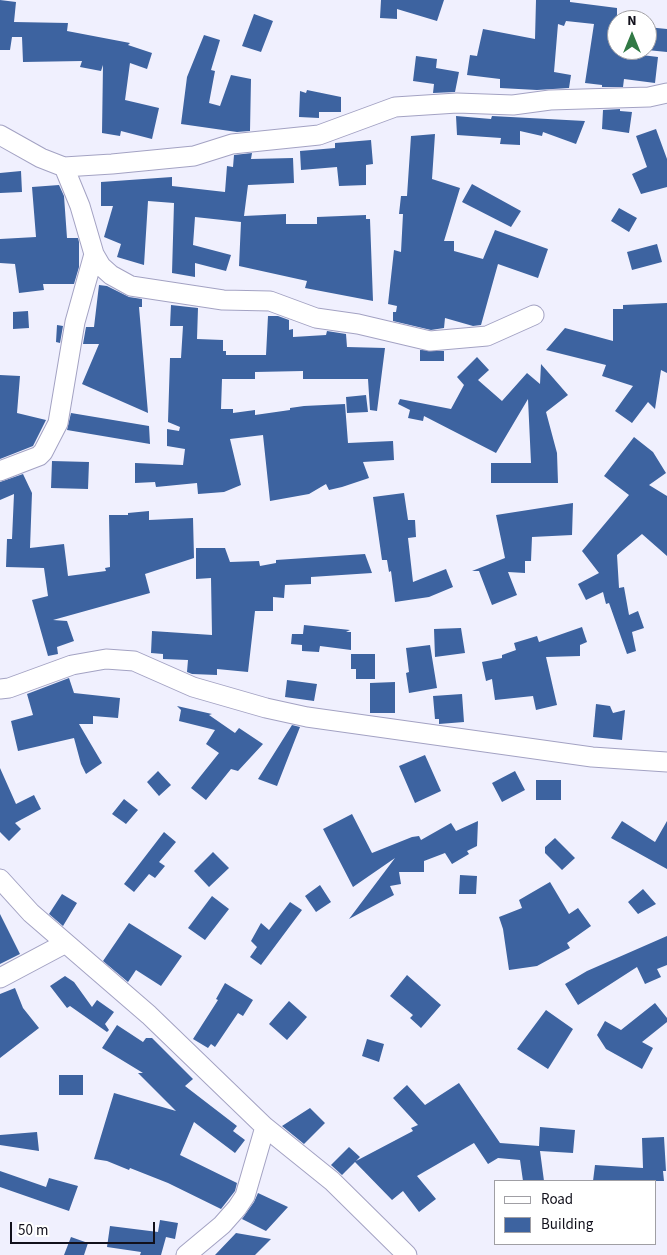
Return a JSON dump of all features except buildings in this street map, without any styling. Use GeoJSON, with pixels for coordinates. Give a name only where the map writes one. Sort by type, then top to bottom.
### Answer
{"type":"FeatureCollection","features":[{"type":"Feature","properties":{"kind":"street"},"geometry":{"type":"LineString","coordinates":[[0,135],[42,158],[64,167],[194,156],[232,144],[318,135],[395,107],[457,103],[513,105],[550,100],[649,97],[667,93]]}},
{"type":"Feature","properties":{"kind":"street"},"geometry":{"type":"LineString","coordinates":[[64,167],[80,206],[94,254],[101,266],[111,275],[131,286],[223,300],[270,301],[316,318],[358,324],[430,341],[487,336],[534,315]]}},
{"type":"Feature","properties":{"kind":"street"},"geometry":{"type":"LineString","coordinates":[[0,471],[39,456],[58,423],[75,322],[94,254]]}},
{"type":"Feature","properties":{"kind":"street"},"geometry":{"type":"LineString","coordinates":[[0,689],[8,688],[72,665],[106,659],[134,661],[193,687],[266,708],[307,717],[592,757],[667,762]]}},
{"type":"Feature","properties":{"kind":"street"},"geometry":{"type":"LineString","coordinates":[[0,879],[31,913],[64,944],[149,1015],[265,1127],[332,1181],[407,1255]]}},
{"type":"Feature","properties":{"kind":"street"},"geometry":{"type":"LineString","coordinates":[[0,978],[64,944]]}},
{"type":"Feature","properties":{"kind":"street"},"geometry":{"type":"LineString","coordinates":[[186,1255],[237,1208],[244,1196],[265,1127]]}}]}
